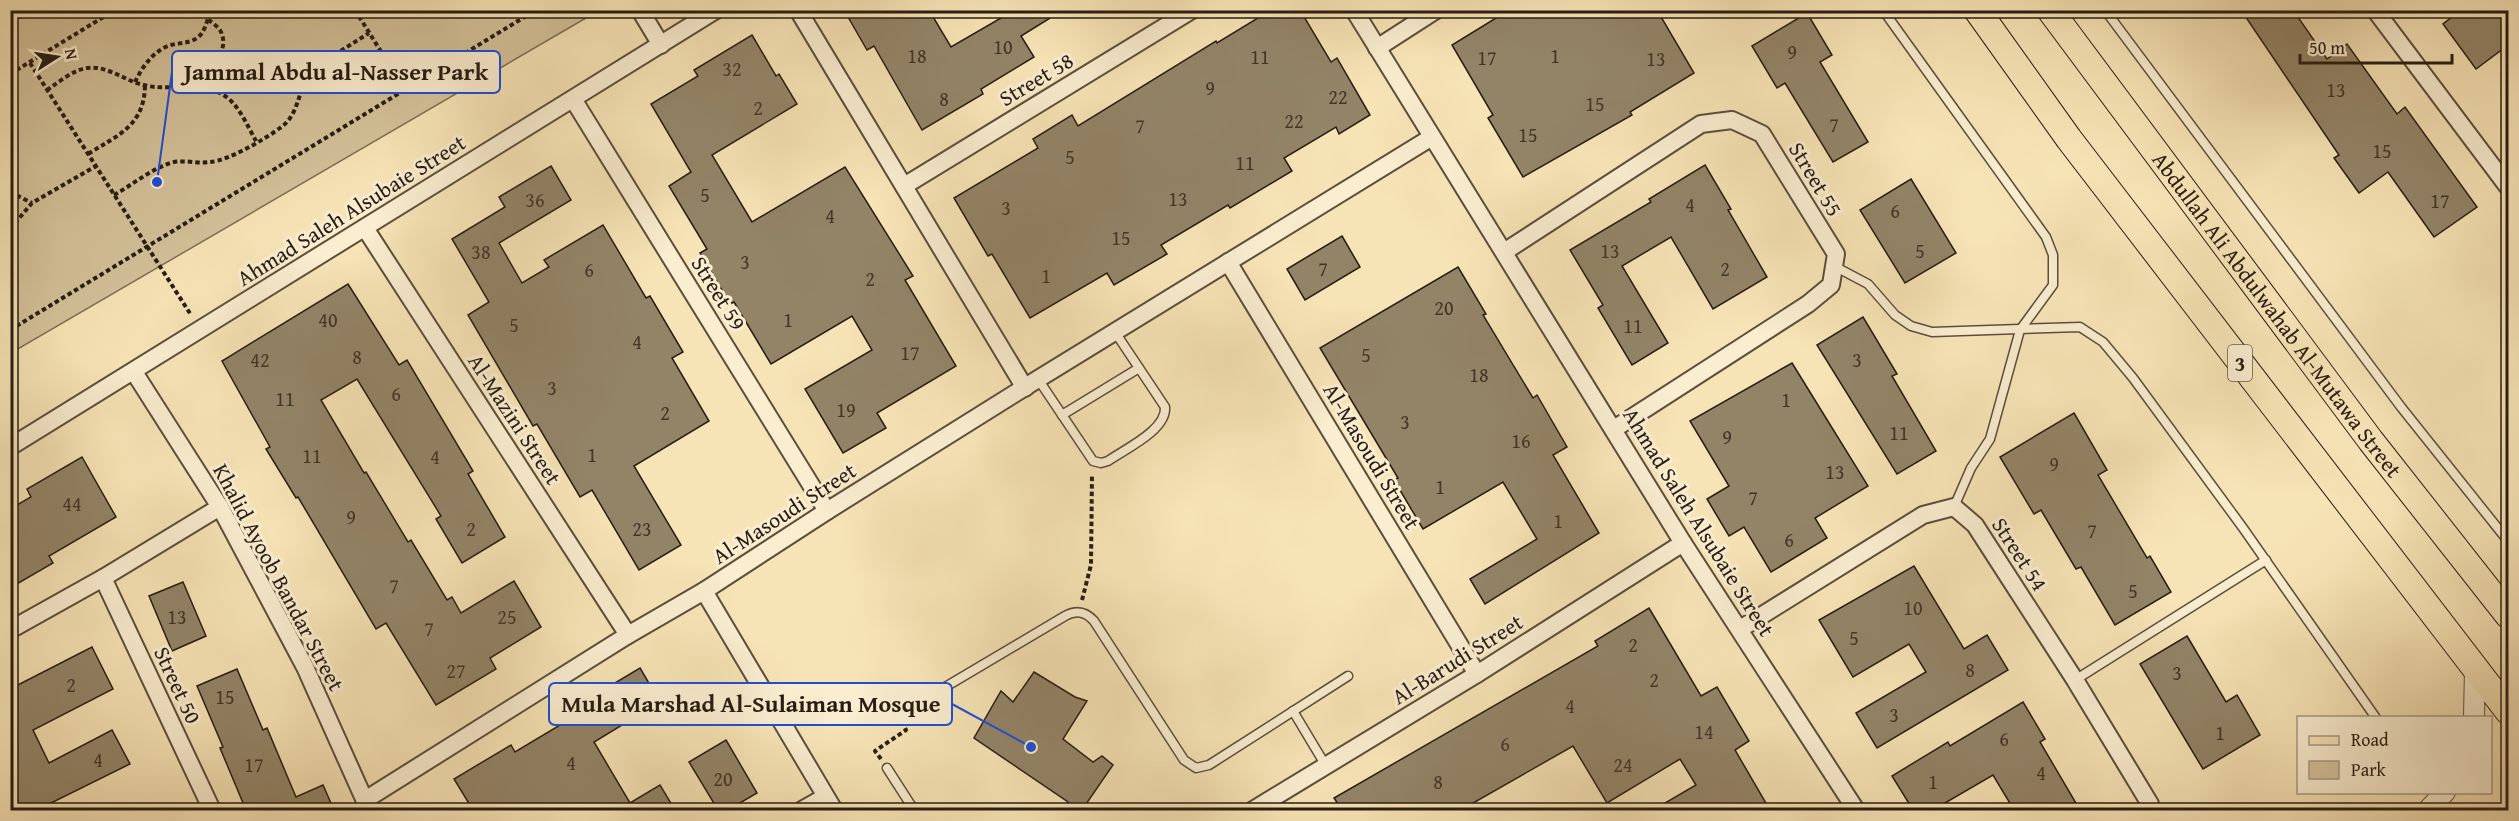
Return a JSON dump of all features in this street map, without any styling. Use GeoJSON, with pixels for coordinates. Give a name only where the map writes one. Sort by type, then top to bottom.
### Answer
{"type":"FeatureCollection","features":[{"type":"Feature","properties":{"kind":"main road","name":"3"},"geometry":{"type":"LineString","coordinates":[[1977,10],[2112,194],[2508,711]]}},
{"type":"Feature","properties":{"kind":"main road","name":"Abdullah Ali Abdulwahab Al-Mutawa Street"},"geometry":{"type":"LineString","coordinates":[[2050,10],[2371,441],[2508,615]]}},
{"type":"Feature","properties":{"kind":"street"},"geometry":{"type":"LineString","coordinates":[[640,10],[661,45]]}},
{"type":"Feature","properties":{"kind":"street","name":"Ahmad Saleh Alsubaie Street"},"geometry":{"type":"LineString","coordinates":[[10,447],[716,10]]}},
{"type":"Feature","properties":{"kind":"street"},"geometry":{"type":"LineString","coordinates":[[798,10],[904,186],[1031,383]]}},
{"type":"Feature","properties":{"kind":"street","name":"Street 58"},"geometry":{"type":"LineString","coordinates":[[904,186],[1192,10]]}},
{"type":"Feature","properties":{"kind":"street","name":"Ahmad Saleh Alsubaie Street"},"geometry":{"type":"LineString","coordinates":[[1354,10],[1683,543],[1856,810]]}},
{"type":"Feature","properties":{"kind":"street"},"geometry":{"type":"LineString","coordinates":[[1377,48],[1436,10]]}},
{"type":"Feature","properties":{"kind":"street"},"geometry":{"type":"LineString","coordinates":[[2375,10],[2508,187]]}},
{"type":"Feature","properties":{"kind":"street","name":"Street 59"},"geometry":{"type":"LineString","coordinates":[[573,99],[827,511]]}},
{"type":"Feature","properties":{"kind":"street","name":"Street 55"},"geometry":{"type":"LineString","coordinates":[[1504,252],[1701,124],[1732,120],[1762,134],[1836,254],[1834,266]]}},
{"type":"Feature","properties":{"kind":"street","name":"Al-Masoudi Street"},"geometry":{"type":"LineString","coordinates":[[367,805],[628,635],[704,591],[1031,383],[1432,137]]}},
{"type":"Feature","properties":{"kind":"street","name":"Al-Mazini Street"},"geometry":{"type":"LineString","coordinates":[[365,228],[628,635]]}},
{"type":"Feature","properties":{"kind":"street","name":"Al-Masoudi Street"},"geometry":{"type":"LineString","coordinates":[[1228,262],[1477,674]]}},
{"type":"Feature","properties":{"kind":"street"},"geometry":{"type":"LineString","coordinates":[[1614,429],[1808,304],[1831,285],[1834,266]]}},
{"type":"Feature","properties":{"kind":"street","name":"Khalid Ayoob Bandar Street"},"geometry":{"type":"LineString","coordinates":[[134,372],[220,507],[305,667],[367,805]]}},
{"type":"Feature","properties":{"kind":"street"},"geometry":{"type":"LineString","coordinates":[[10,630],[103,578],[220,507]]}},
{"type":"Feature","properties":{"kind":"street"},"geometry":{"type":"LineString","coordinates":[[1740,629],[1923,515],[1954,507]]}},
{"type":"Feature","properties":{"kind":"street","name":"Street 54"},"geometry":{"type":"LineString","coordinates":[[1954,507],[1975,525],[2074,680],[2150,804],[2150,810]]}},
{"type":"Feature","properties":{"kind":"street","name":"Al-Barudi Street"},"geometry":{"type":"LineString","coordinates":[[1254,810],[1275,805],[1326,766],[1477,674],[1683,543]]}},
{"type":"Feature","properties":{"kind":"street","name":"Street 50"},"geometry":{"type":"LineString","coordinates":[[103,578],[212,810]]}},
{"type":"Feature","properties":{"kind":"street"},"geometry":{"type":"LineString","coordinates":[[704,591],[829,804],[802,810]]}},
{"type":"Feature","properties":{"kind":"street"},"geometry":{"type":"LineString","coordinates":[[2474,716],[2475,667]]}},
{"type":"Feature","properties":{"kind":"lane"},"geometry":{"type":"LineString","coordinates":[[1883,10],[2046,237],[2053,255],[2053,285],[2020,330],[1990,439],[1971,468],[1954,507]]}},
{"type":"Feature","properties":{"kind":"lane"},"geometry":{"type":"LineString","coordinates":[[2105,10],[2401,407],[2508,541]]}},
{"type":"Feature","properties":{"kind":"lane"},"geometry":{"type":"LineString","coordinates":[[1834,266],[1868,284],[1895,315],[1911,326],[1932,332],[2080,327],[2103,342],[2133,378],[2266,560],[2375,716]]}},
{"type":"Feature","properties":{"kind":"lane"},"geometry":{"type":"LineString","coordinates":[[1031,383],[1062,415],[1093,461],[1101,463],[1108,461],[1158,428],[1166,415],[1165,407],[1115,332]]}},
{"type":"Feature","properties":{"kind":"lane"},"geometry":{"type":"LineString","coordinates":[[1062,415],[1139,368]]}},
{"type":"Feature","properties":{"kind":"lane"},"geometry":{"type":"LineString","coordinates":[[2074,680],[2266,560]]}},
{"type":"Feature","properties":{"kind":"lane"},"geometry":{"type":"LineString","coordinates":[[898,715],[1065,616],[1078,612],[1084,613],[1094,621],[1190,766],[1204,768],[1348,676]]}},
{"type":"Feature","properties":{"kind":"lane"},"geometry":{"type":"LineString","coordinates":[[1293,711],[1326,766]]}},
{"type":"Feature","properties":{"kind":"lane"},"geometry":{"type":"LineString","coordinates":[[887,768],[914,810]]}},
{"type":"Feature","properties":{"kind":"path"},"geometry":{"type":"LineString","coordinates":[[10,19],[50,10]]}},
{"type":"Feature","properties":{"kind":"path"},"geometry":{"type":"LineString","coordinates":[[10,74],[115,10]]}},
{"type":"Feature","properties":{"kind":"path"},"geometry":{"type":"LineString","coordinates":[[135,82],[149,59],[172,45],[188,43],[195,39],[201,33],[211,10]]}},
{"type":"Feature","properties":{"kind":"path"},"geometry":{"type":"LineString","coordinates":[[356,10],[405,90]]}},
{"type":"Feature","properties":{"kind":"path"},"geometry":{"type":"LineString","coordinates":[[10,330],[536,10]]}},
{"type":"Feature","properties":{"kind":"path"},"geometry":{"type":"LineString","coordinates":[[186,85],[215,62],[219,55],[221,31],[208,19]]}},
{"type":"Feature","properties":{"kind":"path"},"geometry":{"type":"LineString","coordinates":[[114,195],[167,164],[186,161],[219,161],[231,157],[288,121],[298,103],[303,82],[315,67],[369,33]]}},
{"type":"Feature","properties":{"kind":"path"},"geometry":{"type":"LineString","coordinates":[[30,63],[200,330]]}},
{"type":"Feature","properties":{"kind":"path"},"geometry":{"type":"LineString","coordinates":[[47,90],[74,73],[88,68],[103,69],[145,86],[186,85],[218,92],[229,99],[256,141]]}},
{"type":"Feature","properties":{"kind":"path"},"geometry":{"type":"LineString","coordinates":[[88,153],[127,130],[135,121],[145,98],[145,86]]}},
{"type":"Feature","properties":{"kind":"path"},"geometry":{"type":"LineString","coordinates":[[10,229],[32,204],[96,166]]}},
{"type":"Feature","properties":{"kind":"path"},"geometry":{"type":"LineString","coordinates":[[10,192],[32,204]]}},
{"type":"Feature","properties":{"kind":"path"},"geometry":{"type":"LineString","coordinates":[[1078,612],[1091,565],[1090,505],[1093,461]]}},
{"type":"Feature","properties":{"kind":"path"},"geometry":{"type":"LineString","coordinates":[[887,768],[875,751],[906,730],[898,715]]}},
{"type":"Feature","properties":{"kind":"green space"},"geometry":{"type":"Polygon","coordinates":[[[11,10],[598,10],[598,11],[11,353],[11,10]]]}},
{"type":"Feature","properties":{"kind":"building"},"geometry":{"type":"Polygon","coordinates":[[[844,10],[929,10],[951,47],[1013,11],[1063,10],[1021,36],[1034,57],[981,89],[983,94],[922,130],[874,46],[867,50],[844,10]]]}},
{"type":"Feature","properties":{"kind":"building"},"geometry":{"type":"Polygon","coordinates":[[[1271,10],[1300,10],[1331,62],[1337,58],[1370,115],[1339,134],[1336,127],[1284,158],[1292,171],[1230,208],[1228,205],[1161,245],[1167,254],[1114,285],[1107,273],[1030,318],[992,254],[988,256],[954,198],[1038,148],[1033,139],[1072,115],[1078,126],[1271,10]]]}},
{"type":"Feature","properties":{"kind":"building"},"geometry":{"type":"Polygon","coordinates":[[[1509,10],[1657,10],[1694,73],[1630,112],[1632,115],[1523,177],[1488,118],[1493,115],[1452,45],[1509,10]]]}},
{"type":"Feature","properties":{"kind":"building"},"geometry":{"type":"Polygon","coordinates":[[[2241,10],[2293,10],[2327,59],[2347,44],[2397,114],[2405,107],[2477,207],[2434,237],[2388,172],[2359,193],[2334,158],[2339,155],[2241,10]]]}},
{"type":"Feature","properties":{"kind":"building"},"geometry":{"type":"Polygon","coordinates":[[[2461,10],[2508,10],[2508,45],[2476,69],[2443,24],[2461,10]]]}},
{"type":"Feature","properties":{"kind":"building"},"geometry":{"type":"Polygon","coordinates":[[[1807,13],[1832,55],[1820,62],[1868,142],[1833,162],[1785,83],[1777,88],[1752,46],[1807,13]]]}},
{"type":"Feature","properties":{"kind":"building"},"geometry":{"type":"Polygon","coordinates":[[[752,35],[776,76],[779,74],[797,104],[712,155],[752,222],[845,167],[913,276],[905,280],[956,366],[877,413],[886,428],[843,453],[805,389],[872,350],[852,316],[771,364],[734,302],[730,304],[700,253],[707,249],[669,186],[691,172],[651,104],[698,76],[694,70],[752,35]]]}},
{"type":"Feature","properties":{"kind":"building"},"geometry":{"type":"Polygon","coordinates":[[[1705,165],[1767,277],[1713,309],[1671,237],[1622,266],[1668,343],[1632,365],[1598,308],[1603,305],[1570,250],[1651,202],[1649,199],[1705,165]]]}},
{"type":"Feature","properties":{"kind":"building"},"geometry":{"type":"Polygon","coordinates":[[[551,166],[571,200],[499,243],[522,283],[549,267],[544,260],[603,225],[646,298],[650,296],[683,352],[672,358],[709,421],[634,466],[681,545],[639,570],[592,490],[580,497],[537,424],[533,426],[468,315],[489,302],[452,239],[505,207],[499,197],[551,166]]]}},
{"type":"Feature","properties":{"kind":"building"},"geometry":{"type":"Polygon","coordinates":[[[1911,179],[1956,253],[1905,283],[1860,210],[1911,179]]]}},
{"type":"Feature","properties":{"kind":"building"},"geometry":{"type":"Polygon","coordinates":[[[1342,236],[1360,267],[1305,300],[1287,269],[1342,236]]]}},
{"type":"Feature","properties":{"kind":"building"},"geometry":{"type":"Polygon","coordinates":[[[1458,267],[1486,314],[1483,315],[1533,398],[1537,395],[1567,447],[1553,455],[1599,533],[1485,604],[1470,579],[1537,539],[1503,482],[1423,529],[1394,480],[1398,478],[1320,348],[1458,267]]]}},
{"type":"Feature","properties":{"kind":"building"},"geometry":{"type":"Polygon","coordinates":[[[348,284],[399,365],[407,360],[473,471],[468,474],[505,537],[462,563],[436,519],[441,516],[357,379],[321,400],[364,473],[366,472],[408,542],[411,540],[447,600],[452,597],[461,613],[514,581],[541,627],[490,658],[496,669],[436,705],[386,623],[376,629],[298,497],[296,498],[266,449],[270,447],[222,361],[348,284]]]}},
{"type":"Feature","properties":{"kind":"building"},"geometry":{"type":"Polygon","coordinates":[[[1863,317],[1897,374],[1892,376],[1936,451],[1897,474],[1817,345],[1863,317]]]}},
{"type":"Feature","properties":{"kind":"building"},"geometry":{"type":"Polygon","coordinates":[[[1792,363],[1868,486],[1815,518],[1827,538],[1771,572],[1744,527],[1729,536],[1707,499],[1729,486],[1690,421],[1792,363]]]}},
{"type":"Feature","properties":{"kind":"building"},"geometry":{"type":"Polygon","coordinates":[[[2074,413],[2107,470],[2098,475],[2147,558],[2150,556],[2171,592],[2115,625],[2081,567],[2076,569],[2041,510],[2034,514],[2000,457],[2074,413]]]}},
{"type":"Feature","properties":{"kind":"building"},"geometry":{"type":"Polygon","coordinates":[[[82,457],[116,517],[49,556],[53,563],[10,588],[10,509],[31,497],[27,489],[82,457]]]}},
{"type":"Feature","properties":{"kind":"building"},"geometry":{"type":"Polygon","coordinates":[[[1914,566],[1964,649],[1987,635],[2008,670],[1877,748],[1856,713],[1926,672],[1909,644],[1853,677],[1819,620],[1914,566]]]}},
{"type":"Feature","properties":{"kind":"building"},"geometry":{"type":"Polygon","coordinates":[[[183,582],[206,636],[172,651],[149,596],[183,582]]]}},
{"type":"Feature","properties":{"kind":"building"},"geometry":{"type":"Polygon","coordinates":[[[1649,608],[1701,696],[1717,687],[1749,741],[1735,750],[1770,810],[1653,810],[1696,785],[1680,759],[1607,803],[1573,746],[1461,810],[1342,810],[1334,798],[1598,646],[1595,641],[1649,608]]]}},
{"type":"Feature","properties":{"kind":"building"},"geometry":{"type":"Polygon","coordinates":[[[2187,636],[2226,702],[2237,695],[2260,735],[2203,769],[2140,664],[2187,636]]]}},
{"type":"Feature","properties":{"kind":"building"},"geometry":{"type":"Polygon","coordinates":[[[92,647],[113,689],[33,730],[49,763],[112,730],[130,764],[37,810],[10,810],[10,689],[92,647]]]}},
{"type":"Feature","properties":{"kind":"building"},"geometry":{"type":"Polygon","coordinates":[[[640,668],[660,702],[594,742],[630,803],[660,785],[675,810],[473,810],[454,779],[511,745],[515,752],[587,709],[583,702],[640,668]]]}},
{"type":"Feature","properties":{"kind":"building"},"geometry":{"type":"Polygon","coordinates":[[[237,669],[263,730],[267,728],[296,797],[323,785],[334,810],[246,810],[197,686],[237,669]]]}},
{"type":"Feature","properties":{"kind":"building"},"geometry":{"type":"Polygon","coordinates":[[[1034,672],[1075,697],[1087,701],[1063,739],[1093,762],[1102,756],[1113,765],[1082,810],[1063,810],[1068,802],[974,738],[1001,691],[1013,702],[1034,672]]]}},
{"type":"Feature","properties":{"kind":"building"},"geometry":{"type":"Polygon","coordinates":[[[2023,702],[2045,739],[2040,742],[2080,810],[2014,810],[1993,775],[1933,810],[1913,810],[1892,776],[1948,742],[1950,746],[2023,702]]]}},
{"type":"Feature","properties":{"kind":"building"},"geometry":{"type":"Polygon","coordinates":[[[726,740],[757,793],[728,810],[718,810],[689,762],[726,740]]]}},
{"type":"Feature","properties":{"kind":"place","name":"Jammal Abdu al-Nasser Park"},"geometry":{"type":"Point","coordinates":[157,182]}},
{"type":"Feature","properties":{"kind":"place","name":"Mula Marshad Al-Sulaiman Mosque"},"geometry":{"type":"Point","coordinates":[1031,747]}}]}
